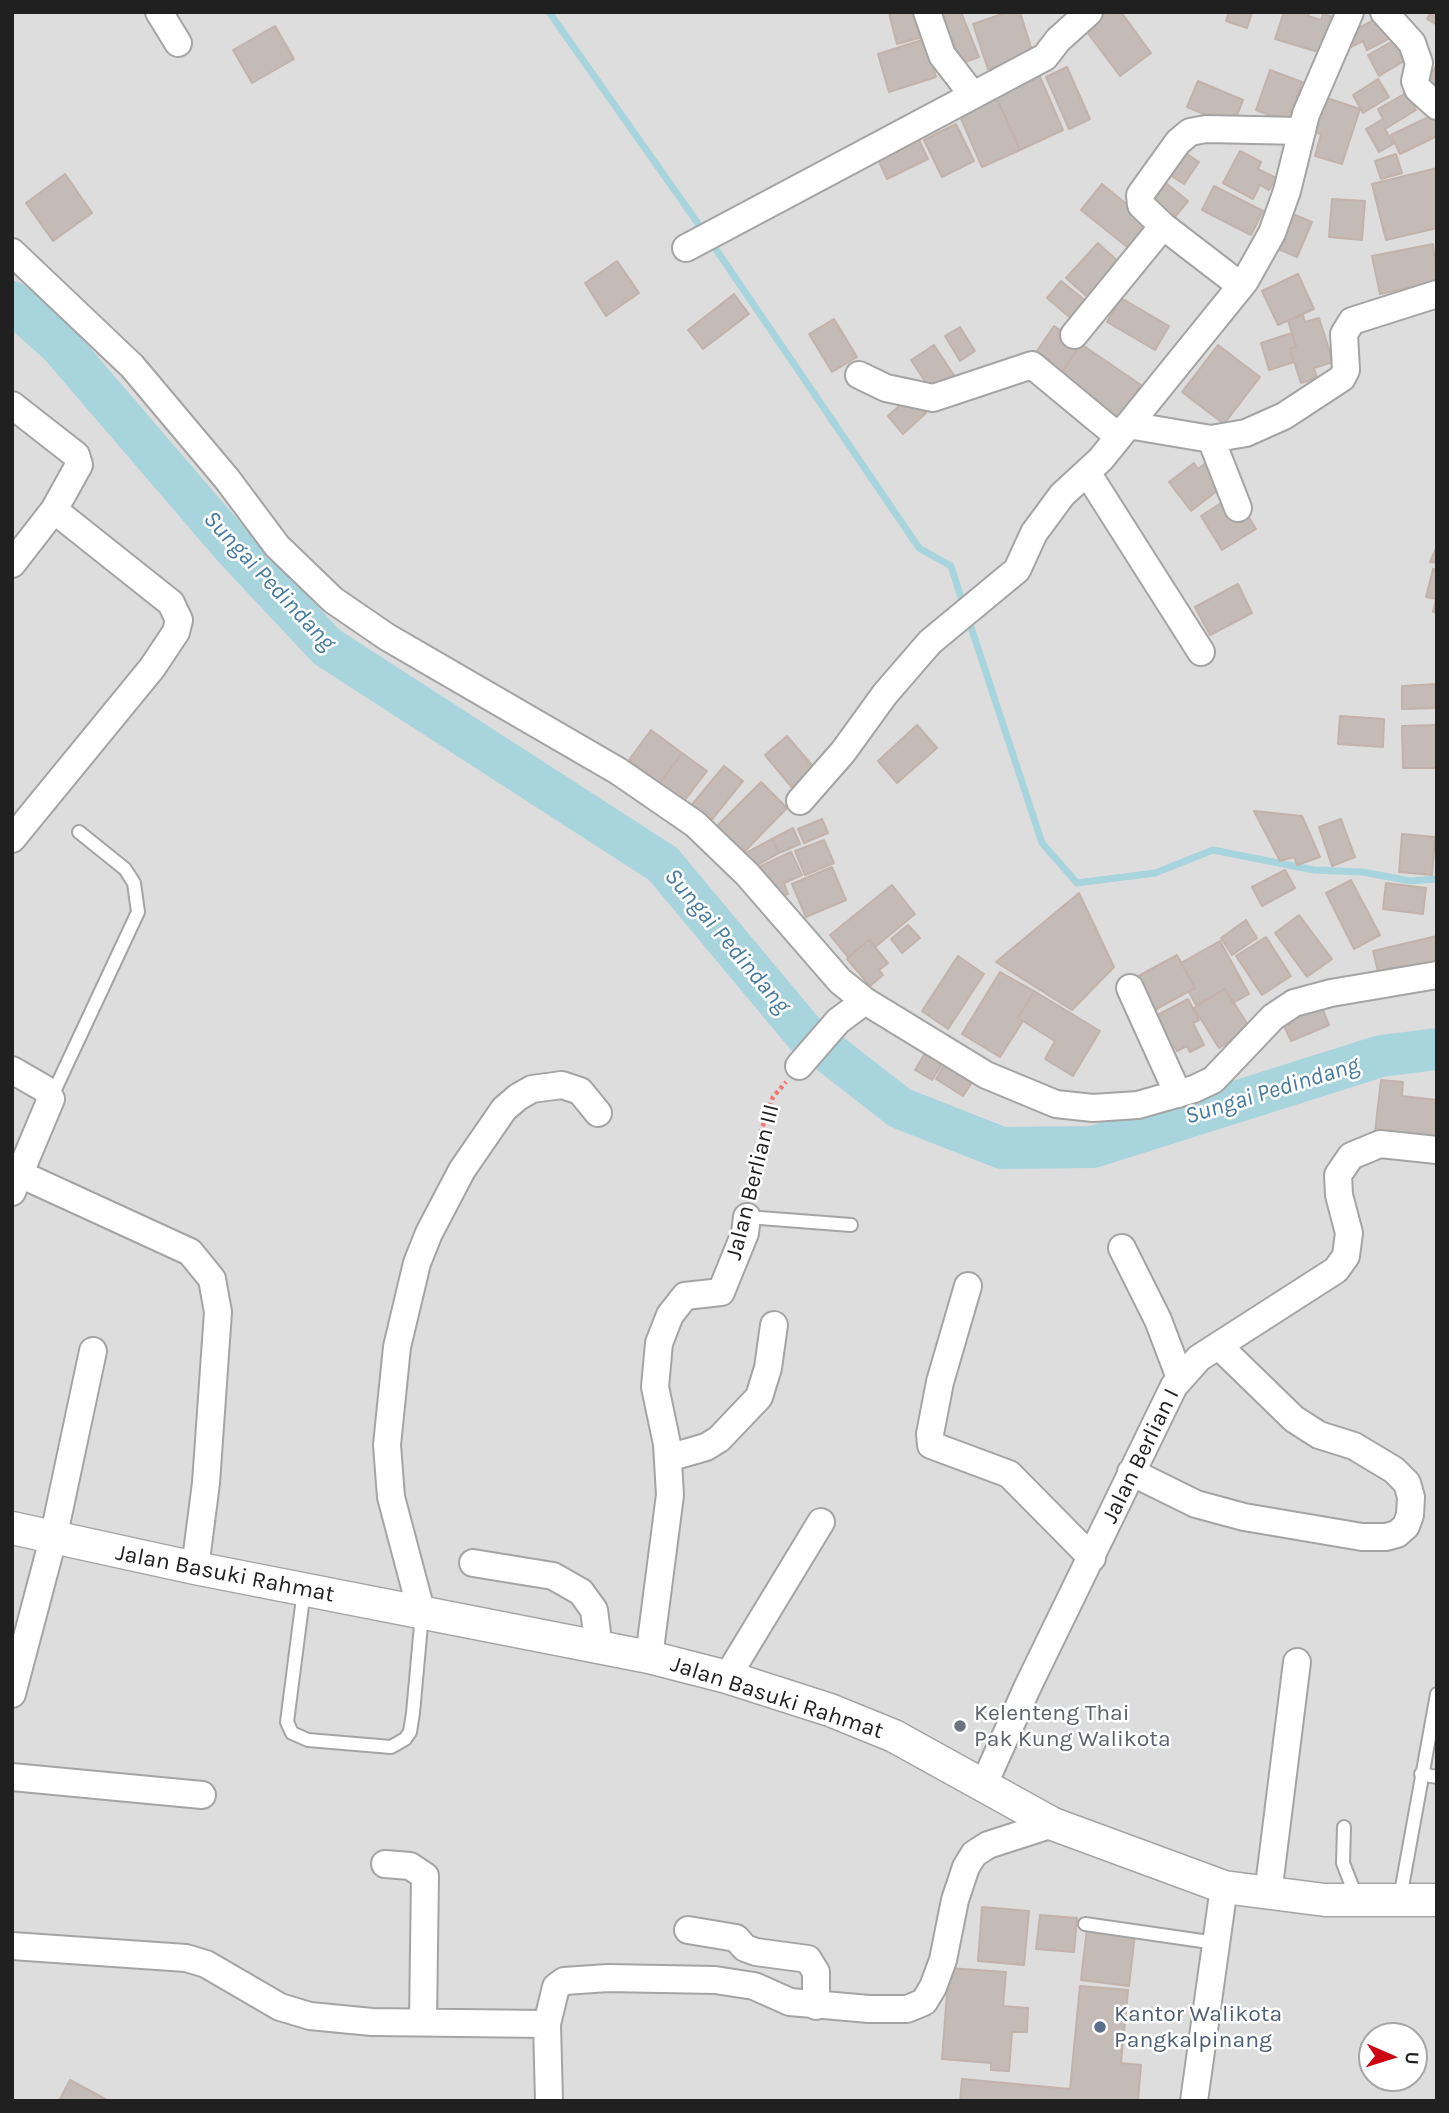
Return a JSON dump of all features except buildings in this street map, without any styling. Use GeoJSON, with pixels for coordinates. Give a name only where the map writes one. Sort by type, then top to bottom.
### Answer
{"type":"FeatureCollection","features":[{"type":"Feature","properties":{"kind":"street"},"geometry":{"type":"LineString","coordinates":[[159,12],[178,43]]}},
{"type":"Feature","properties":{"kind":"street"},"geometry":{"type":"LineString","coordinates":[[927,12],[942,55],[972,94]]}},
{"type":"Feature","properties":{"kind":"street"},"geometry":{"type":"LineString","coordinates":[[686,248],[1045,57],[1058,40],[1088,12]]}},
{"type":"Feature","properties":{"kind":"street"},"geometry":{"type":"LineString","coordinates":[[800,800],[919,654],[1017,570],[1034,533],[1062,495],[1088,474],[1241,286],[1272,233],[1287,191],[1306,114],[1350,12]]}},
{"type":"Feature","properties":{"kind":"street"},"geometry":{"type":"LineString","coordinates":[[1384,12],[1412,43],[1419,63],[1415,81],[1418,89],[1437,106]]}},
{"type":"Feature","properties":{"kind":"street"},"geometry":{"type":"LineString","coordinates":[[1241,286],[1163,226],[1141,205],[1140,195],[1185,135],[1206,129],[1301,131]]}},
{"type":"Feature","properties":{"kind":"street"},"geometry":{"type":"LineString","coordinates":[[1074,335],[1163,226]]}},
{"type":"Feature","properties":{"kind":"street"},"geometry":{"type":"LineString","coordinates":[[12,252],[132,366],[227,480],[277,546],[333,600],[387,637],[618,771],[695,824],[721,845],[841,981],[865,1001],[986,1075],[1056,1104],[1114,1108],[1178,1094],[1213,1080],[1273,1017],[1294,1003],[1331,993],[1437,975]]}},
{"type":"Feature","properties":{"kind":"street"},"geometry":{"type":"LineString","coordinates":[[859,375],[886,388],[933,398],[1032,365],[1124,431],[1211,439],[1246,433],[1284,416],[1336,384],[1346,370],[1343,341],[1346,327],[1352,321],[1437,294]]}},
{"type":"Feature","properties":{"kind":"street"},"geometry":{"type":"LineString","coordinates":[[12,405],[78,461],[75,476],[54,510],[12,564]]}},
{"type":"Feature","properties":{"kind":"street"},"geometry":{"type":"LineString","coordinates":[[1211,439],[1238,508]]}},
{"type":"Feature","properties":{"kind":"street"},"geometry":{"type":"LineString","coordinates":[[1088,474],[1201,652]]}},
{"type":"Feature","properties":{"kind":"street"},"geometry":{"type":"LineString","coordinates":[[12,839],[152,668],[176,632],[179,620],[171,603],[54,510]]}},
{"type":"Feature","properties":{"kind":"street"},"geometry":{"type":"LineString","coordinates":[[1130,988],[1178,1094]]}},
{"type":"Feature","properties":{"kind":"street"},"geometry":{"type":"LineString","coordinates":[[799,1066],[838,1021],[865,1001]]}},
{"type":"Feature","properties":{"kind":"street"},"geometry":{"type":"LineString","coordinates":[[12,1070],[45,1089],[51,1098],[16,1183],[190,1252],[212,1279],[218,1311],[206,1483],[194,1568]]}},
{"type":"Feature","properties":{"kind":"street"},"geometry":{"type":"LineString","coordinates":[[422,1614],[391,1497],[387,1445],[397,1347],[417,1263],[429,1233],[463,1170],[504,1109],[518,1097],[532,1089],[562,1085],[580,1091],[598,1113]]}},
{"type":"Feature","properties":{"kind":"street","name":"Jalan Berlian I"},"geometry":{"type":"LineString","coordinates":[[984,1784],[1163,1405],[1180,1378],[1199,1358],[1336,1270],[1346,1256],[1349,1233],[1339,1195],[1338,1175],[1351,1156],[1380,1144],[1437,1150]]}},
{"type":"Feature","properties":{"kind":"street","name":"Jalan Berlian III"},"geometry":{"type":"LineString","coordinates":[[649,1657],[667,1531],[668,1458],[655,1387],[657,1357],[664,1329],[676,1305],[685,1296],[722,1292],[745,1233],[747,1217]]}},
{"type":"Feature","properties":{"kind":"street"},"geometry":{"type":"LineString","coordinates":[[1122,1248],[1158,1320],[1180,1378]]}},
{"type":"Feature","properties":{"kind":"street"},"geometry":{"type":"LineString","coordinates":[[968,1286],[940,1381],[930,1445],[1009,1474],[1092,1558]]}},
{"type":"Feature","properties":{"kind":"street"},"geometry":{"type":"LineString","coordinates":[[668,1458],[706,1447],[719,1440],[759,1397],[768,1368],[774,1325]]}},
{"type":"Feature","properties":{"kind":"street"},"geometry":{"type":"LineString","coordinates":[[1131,1472],[1196,1504],[1244,1517],[1362,1537],[1386,1537],[1397,1534],[1406,1526],[1411,1497],[1407,1483],[1394,1470],[1354,1446],[1319,1435],[1300,1424],[1219,1346]]}},
{"type":"Feature","properties":{"kind":"street"},"geometry":{"type":"LineString","coordinates":[[12,1694],[53,1539],[93,1351]]}},
{"type":"Feature","properties":{"kind":"street"},"geometry":{"type":"LineString","coordinates":[[727,1677],[821,1522]]}},
{"type":"Feature","properties":{"kind":"street","name":"Jalan Basuki Rahmat"},"geometry":{"type":"LineString","coordinates":[[12,1528],[194,1568],[649,1657],[727,1677],[830,1710],[894,1736],[1054,1824],[1224,1886],[1268,1894],[1359,1903],[1437,1900]]}},
{"type":"Feature","properties":{"kind":"street"},"geometry":{"type":"LineString","coordinates":[[474,1563],[553,1576],[581,1592],[594,1610],[599,1648]]}},
{"type":"Feature","properties":{"kind":"street"},"geometry":{"type":"LineString","coordinates":[[1268,1894],[1297,1662]]}},
{"type":"Feature","properties":{"kind":"street"},"geometry":{"type":"LineString","coordinates":[[12,1777],[202,1795]]}},
{"type":"Feature","properties":{"kind":"street"},"geometry":{"type":"LineString","coordinates":[[549,2101],[547,2024],[556,1987],[569,1980],[715,1980],[746,1984],[782,2000],[816,2006],[907,2008],[924,2001],[943,1960],[955,1900],[966,1867],[974,1854],[988,1846],[1054,1824]]}},
{"type":"Feature","properties":{"kind":"street"},"geometry":{"type":"LineString","coordinates":[[385,1864],[410,1866],[425,1876],[423,2022]]}},
{"type":"Feature","properties":{"kind":"street"},"geometry":{"type":"LineString","coordinates":[[1194,2101],[1224,1886]]}},
{"type":"Feature","properties":{"kind":"street"},"geometry":{"type":"LineString","coordinates":[[688,1930],[736,1938],[745,1948],[756,1952],[808,1959],[816,1972],[816,2006]]}},
{"type":"Feature","properties":{"kind":"street"},"geometry":{"type":"LineString","coordinates":[[12,1946],[186,1958],[206,1964],[268,2001],[292,2011],[332,2019],[547,2024]]}},
{"type":"Feature","properties":{"kind":"lane"},"geometry":{"type":"LineString","coordinates":[[51,1098],[138,912],[134,883],[125,869],[79,832]]}},
{"type":"Feature","properties":{"kind":"lane"},"geometry":{"type":"LineString","coordinates":[[747,1217],[851,1225]]}},
{"type":"Feature","properties":{"kind":"lane"},"geometry":{"type":"LineString","coordinates":[[304,1589],[287,1722],[292,1733],[308,1740],[391,1747],[405,1739],[410,1732],[413,1713],[422,1614]]}},
{"type":"Feature","properties":{"kind":"lane"},"geometry":{"type":"LineString","coordinates":[[1400,1902],[1437,1693]]}},
{"type":"Feature","properties":{"kind":"lane"},"geometry":{"type":"LineString","coordinates":[[1422,1774],[1437,1777]]}},
{"type":"Feature","properties":{"kind":"lane"},"geometry":{"type":"LineString","coordinates":[[1344,1827],[1343,1863],[1359,1903]]}},
{"type":"Feature","properties":{"kind":"lane"},"geometry":{"type":"LineString","coordinates":[[1084,1924],[1216,1943]]}},
{"type":"Feature","properties":{"kind":"path","name":"Jalan Berlian III"},"geometry":{"type":"LineString","coordinates":[[747,1217],[761,1131],[773,1097],[799,1066]]}},
{"type":"Feature","properties":{"kind":"shaded area"},"geometry":{"type":"Polygon","coordinates":[[[12,12],[1437,12],[1437,2101],[12,2101],[12,12]]]}},
{"type":"Feature","properties":{"kind":"waterway"},"geometry":{"type":"LineString","coordinates":[[549,12],[704,232]]}},
{"type":"Feature","properties":{"kind":"waterway"},"geometry":{"type":"LineString","coordinates":[[711,242],[919,548],[951,566],[964,607]]}},
{"type":"Feature","properties":{"kind":"waterway","name":"Sungai Pedindang"},"geometry":{"type":"LineString","coordinates":[[12,302],[60,345],[236,550],[327,647],[663,864],[805,1034],[900,1108],[1002,1148],[1093,1147],[1381,1056],[1437,1049]]}},
{"type":"Feature","properties":{"kind":"waterway"},"geometry":{"type":"LineString","coordinates":[[968,618],[1042,843],[1077,883],[1155,873],[1213,850],[1314,870],[1363,872],[1410,881],[1437,879]]}},
{"type":"Feature","properties":{"kind":"place","name":"Kelenteng Thai Pak Kung Walikota"},"geometry":{"type":"Point","coordinates":[960,1726]}},
{"type":"Feature","properties":{"kind":"place","name":"Kantor Walikota Pangkalpinang"},"geometry":{"type":"Point","coordinates":[1100,2027]}}]}
